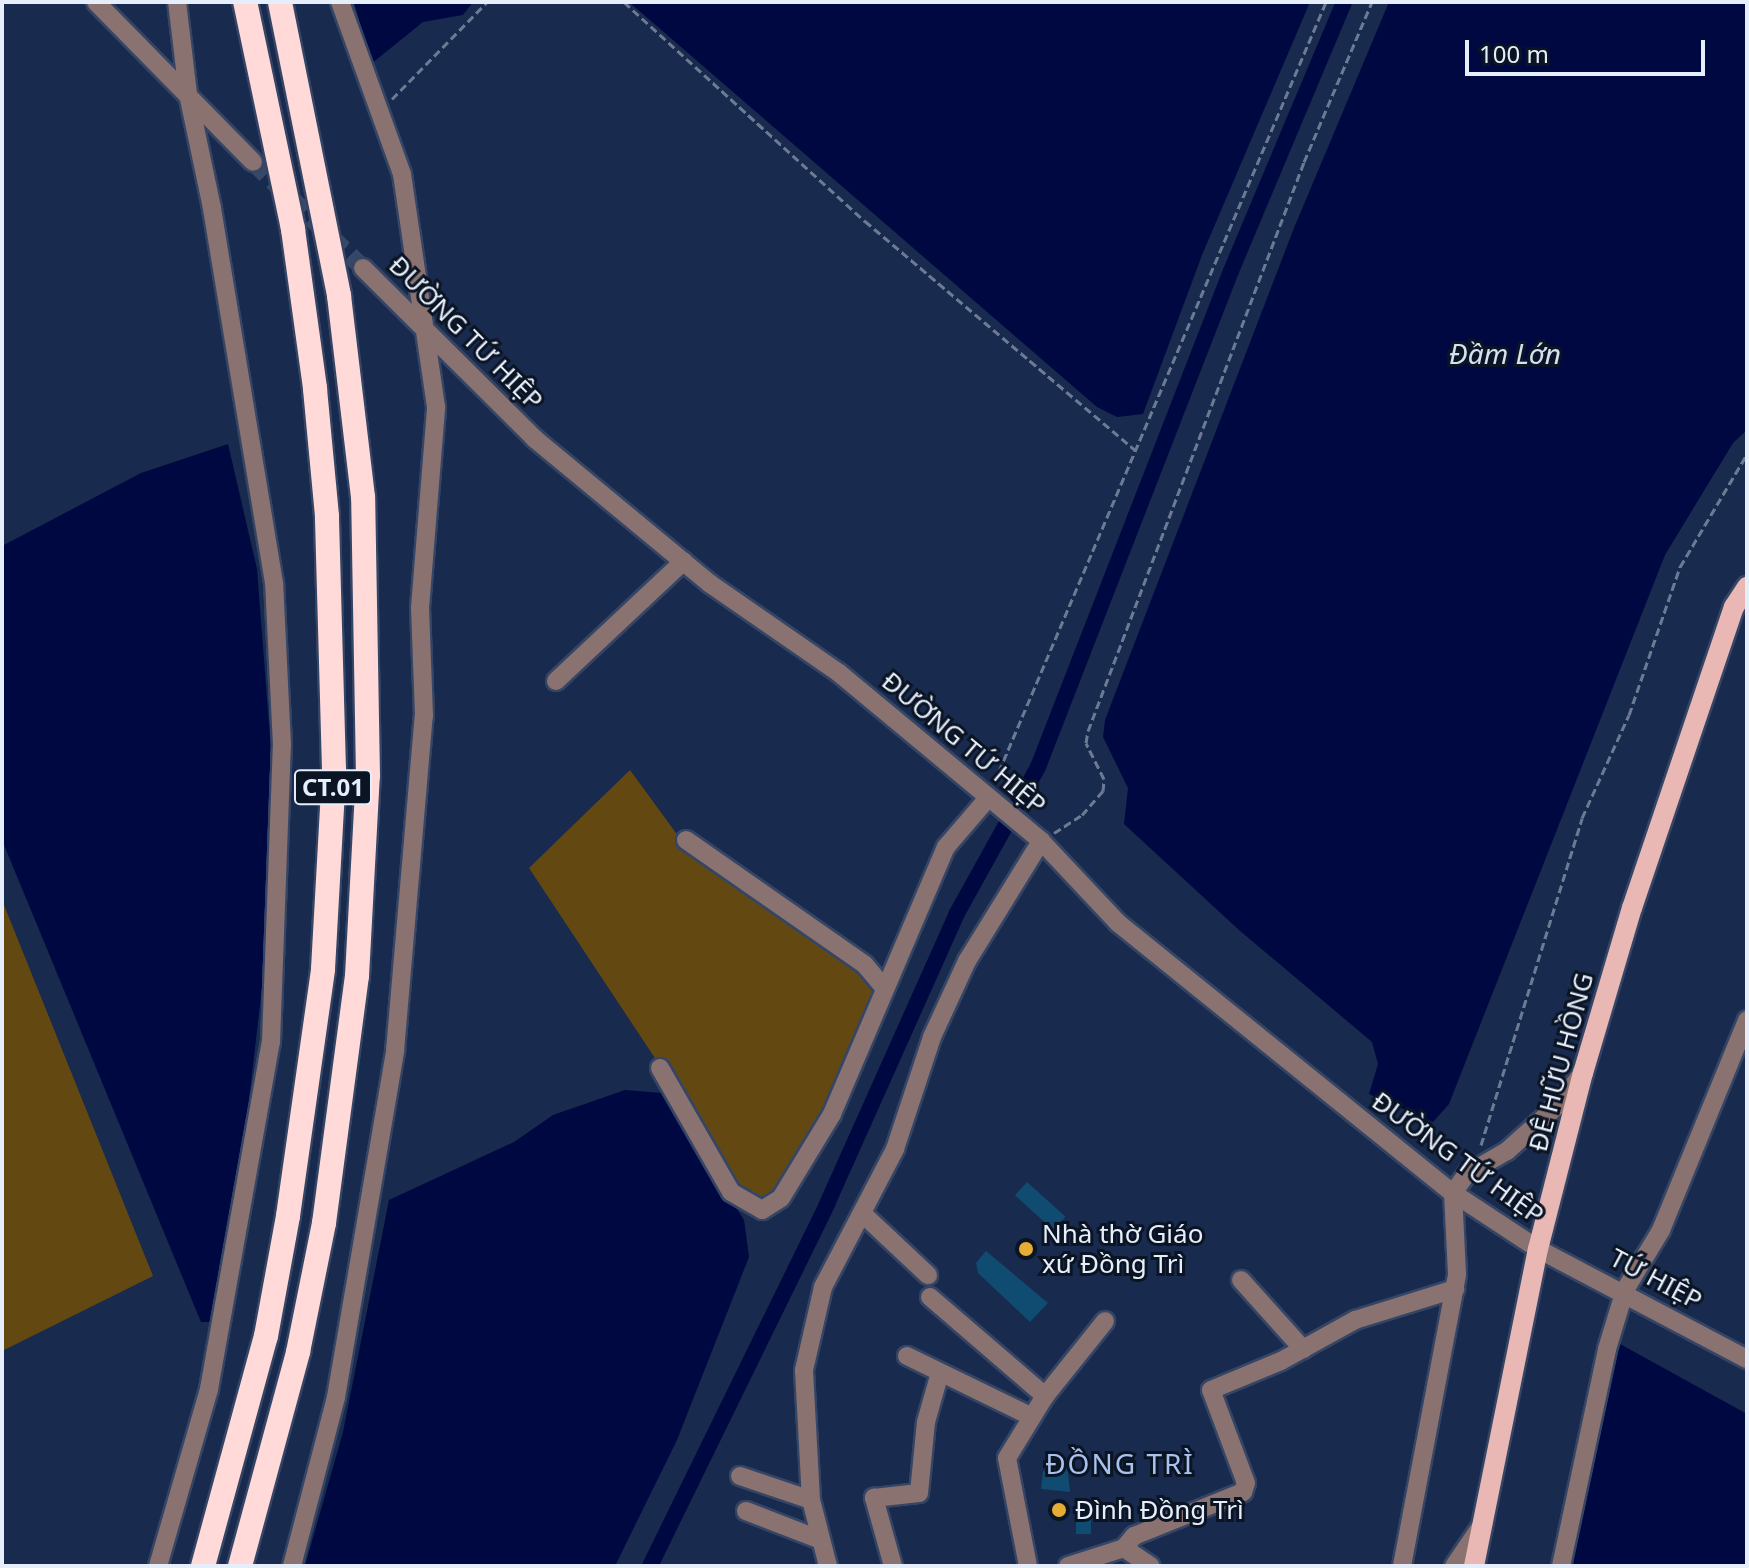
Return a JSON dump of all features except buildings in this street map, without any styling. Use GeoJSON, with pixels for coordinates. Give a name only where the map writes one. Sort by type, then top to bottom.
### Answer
{"type":"FeatureCollection","features":[{"type":"Feature","properties":{"kind":"highway","name":"CT.01"},"geometry":{"type":"LineString","coordinates":[[203,1566],[266,1336],[288,1216],[323,969],[334,770],[328,531],[315,388],[293,229],[245,2]]}},
{"type":"Feature","properties":{"kind":"highway","name":"CT.01"},"geometry":{"type":"LineString","coordinates":[[240,1566],[298,1352],[324,1223],[357,976],[368,776],[363,497],[339,295],[280,2]]}},
{"type":"Feature","properties":{"kind":"main road","name":"ĐÊ HỮU HỒNG"},"geometry":{"type":"LineString","coordinates":[[1474,1566],[1487,1517],[1538,1249],[1583,1073],[1632,908],[1734,607],[1747,587]]}},
{"type":"Feature","properties":{"kind":"street"},"geometry":{"type":"LineString","coordinates":[[96,2],[253,162]]}},
{"type":"Feature","properties":{"kind":"street"},"geometry":{"type":"LineString","coordinates":[[158,1566],[209,1389],[243,1214],[271,1042],[280,877],[282,745],[274,583],[212,208],[188,94],[177,2]]}},
{"type":"Feature","properties":{"kind":"street"},"geometry":{"type":"LineString","coordinates":[[292,1566],[336,1397],[395,1051],[424,716],[420,608],[436,407],[411,217],[381,110],[340,2]]}},
{"type":"Feature","properties":{"kind":"street","name":"ĐƯỜNG TỨ HIỆP"},"geometry":{"type":"LineString","coordinates":[[363,268],[535,439],[684,561],[839,673],[1037,837],[1118,923],[1453,1193],[1538,1249]]}},
{"type":"Feature","properties":{"kind":"street"},"geometry":{"type":"LineString","coordinates":[[556,681],[684,561]]}},
{"type":"Feature","properties":{"kind":"street"},"geometry":{"type":"LineString","coordinates":[[660,1068],[731,1192],[762,1210],[781,1198],[815,1149],[946,847],[996,803]]}},
{"type":"Feature","properties":{"kind":"street"},"geometry":{"type":"LineString","coordinates":[[828,1566],[811,1500],[804,1370],[823,1287],[864,1215],[967,961],[1037,837]]}},
{"type":"Feature","properties":{"kind":"street"},"geometry":{"type":"LineString","coordinates":[[686,840],[865,965],[885,989]]}},
{"type":"Feature","properties":{"kind":"street"},"geometry":{"type":"LineString","coordinates":[[1561,1566],[1607,1349],[1625,1290],[1661,1230],[1747,1020]]}},
{"type":"Feature","properties":{"kind":"street"},"geometry":{"type":"LineString","coordinates":[[1402,1566],[1455,1289],[1453,1193],[1467,1174],[1507,1151],[1557,1106],[1583,1073]]}},
{"type":"Feature","properties":{"kind":"street"},"geometry":{"type":"LineString","coordinates":[[864,1215],[928,1275]]}},
{"type":"Feature","properties":{"kind":"street","name":"TỨ HIỆP"},"geometry":{"type":"LineString","coordinates":[[1538,1249],[1625,1290],[1747,1359]]}},
{"type":"Feature","properties":{"kind":"street"},"geometry":{"type":"LineString","coordinates":[[1241,1280],[1303,1349]]}},
{"type":"Feature","properties":{"kind":"street"},"geometry":{"type":"LineString","coordinates":[[1068,1566],[1124,1548],[1134,1536],[1243,1492],[1246,1483],[1211,1390],[1303,1349],[1355,1320],[1455,1289]]}},
{"type":"Feature","properties":{"kind":"street"},"geometry":{"type":"LineString","coordinates":[[930,1297],[1045,1396]]}},
{"type":"Feature","properties":{"kind":"street"},"geometry":{"type":"LineString","coordinates":[[1028,1566],[1007,1471],[1007,1458],[1045,1396],[1105,1321]]}},
{"type":"Feature","properties":{"kind":"street"},"geometry":{"type":"LineString","coordinates":[[907,1356],[939,1376],[1032,1417]]}},
{"type":"Feature","properties":{"kind":"street"},"geometry":{"type":"LineString","coordinates":[[893,1566],[874,1498],[919,1493],[926,1422],[939,1376]]}},
{"type":"Feature","properties":{"kind":"street"},"geometry":{"type":"LineString","coordinates":[[740,1476],[811,1500]]}},
{"type":"Feature","properties":{"kind":"street"},"geometry":{"type":"LineString","coordinates":[[746,1511],[821,1540]]}},
{"type":"Feature","properties":{"kind":"street"},"geometry":{"type":"LineString","coordinates":[[1454,1566],[1487,1517]]}},
{"type":"Feature","properties":{"kind":"street"},"geometry":{"type":"LineString","coordinates":[[1124,1548],[1151,1566]]}},
{"type":"Feature","properties":{"kind":"path"},"geometry":{"type":"LineString","coordinates":[[381,110],[487,2]]}},
{"type":"Feature","properties":{"kind":"path"},"geometry":{"type":"LineString","coordinates":[[624,2],[865,221],[1135,450]]}},
{"type":"Feature","properties":{"kind":"path"},"geometry":{"type":"LineString","coordinates":[[996,803],[1135,450],[1326,2]]}},
{"type":"Feature","properties":{"kind":"path"},"geometry":{"type":"LineString","coordinates":[[1037,837],[1082,815],[1103,791],[1104,779],[1086,743],[1088,731],[1304,162],[1372,2]]}},
{"type":"Feature","properties":{"kind":"path"},"geometry":{"type":"LineString","coordinates":[[1467,1174],[1490,1127],[1582,818],[1629,715],[1680,567],[1747,454]]}},
{"type":"Feature","properties":{"kind":"shaded area"},"geometry":{"type":"Polygon","coordinates":[[[630,770],[695,859],[854,968],[878,994],[785,1186],[762,1204],[741,1188],[529,868],[630,770]]]}},
{"type":"Feature","properties":{"kind":"shaded area"},"geometry":{"type":"Polygon","coordinates":[[[2,900],[153,1276],[2,1351],[2,900]]]}},
{"type":"Feature","properties":{"kind":"water"},"geometry":{"type":"Polygon","coordinates":[[[354,2],[473,2],[463,15],[423,22],[371,64],[354,2]]]}},
{"type":"Feature","properties":{"kind":"water"},"geometry":{"type":"Polygon","coordinates":[[[629,2],[1310,2],[1202,255],[1143,414],[1117,417],[1097,407],[629,2]]]}},
{"type":"Feature","properties":{"kind":"water","name":"Đầm Lớn"},"geometry":{"type":"Polygon","coordinates":[[[1389,2],[1747,2],[1747,430],[1733,443],[1665,555],[1449,1104],[1433,1122],[1369,1094],[1378,1064],[1372,1042],[1239,930],[1124,824],[1128,788],[1103,737],[1105,720],[1294,228],[1389,2]]]}},
{"type":"Feature","properties":{"kind":"water"},"geometry":{"type":"Polygon","coordinates":[[[228,444],[257,569],[271,750],[269,927],[246,1126],[211,1322],[201,1322],[2,840],[2,546],[141,473],[228,444]]]}},
{"type":"Feature","properties":{"kind":"water"},"geometry":{"type":"Polygon","coordinates":[[[625,1090],[662,1093],[744,1220],[749,1257],[677,1440],[615,1566],[305,1566],[343,1432],[389,1200],[514,1142],[553,1115],[625,1090]]]}},
{"type":"Feature","properties":{"kind":"water"},"geometry":{"type":"Polygon","coordinates":[[[1620,1344],[1747,1414],[1747,1566],[1565,1566],[1620,1344]]]}},
{"type":"Feature","properties":{"kind":"waterway"},"geometry":{"type":"LineString","coordinates":[[650,1566],[827,1204],[956,915],[1038,767],[1231,271],[1344,2]]}},
{"type":"Feature","properties":{"kind":"tunnel"},"geometry":{"type":"LineString","coordinates":[[253,162],[363,268]]}},
{"type":"Feature","properties":{"kind":"place","name":"Nhà thờ Giáo xứ Đồng Trì"},"geometry":{"type":"Point","coordinates":[1026,1249]}},
{"type":"Feature","properties":{"kind":"place","name":"Đình Đồng Trì"},"geometry":{"type":"Point","coordinates":[1059,1510]}},
{"type":"Feature","properties":{"kind":"district","name":"ĐỒNG TRÌ"},"geometry":{"type":"Point","coordinates":[1120,1463]}}]}
